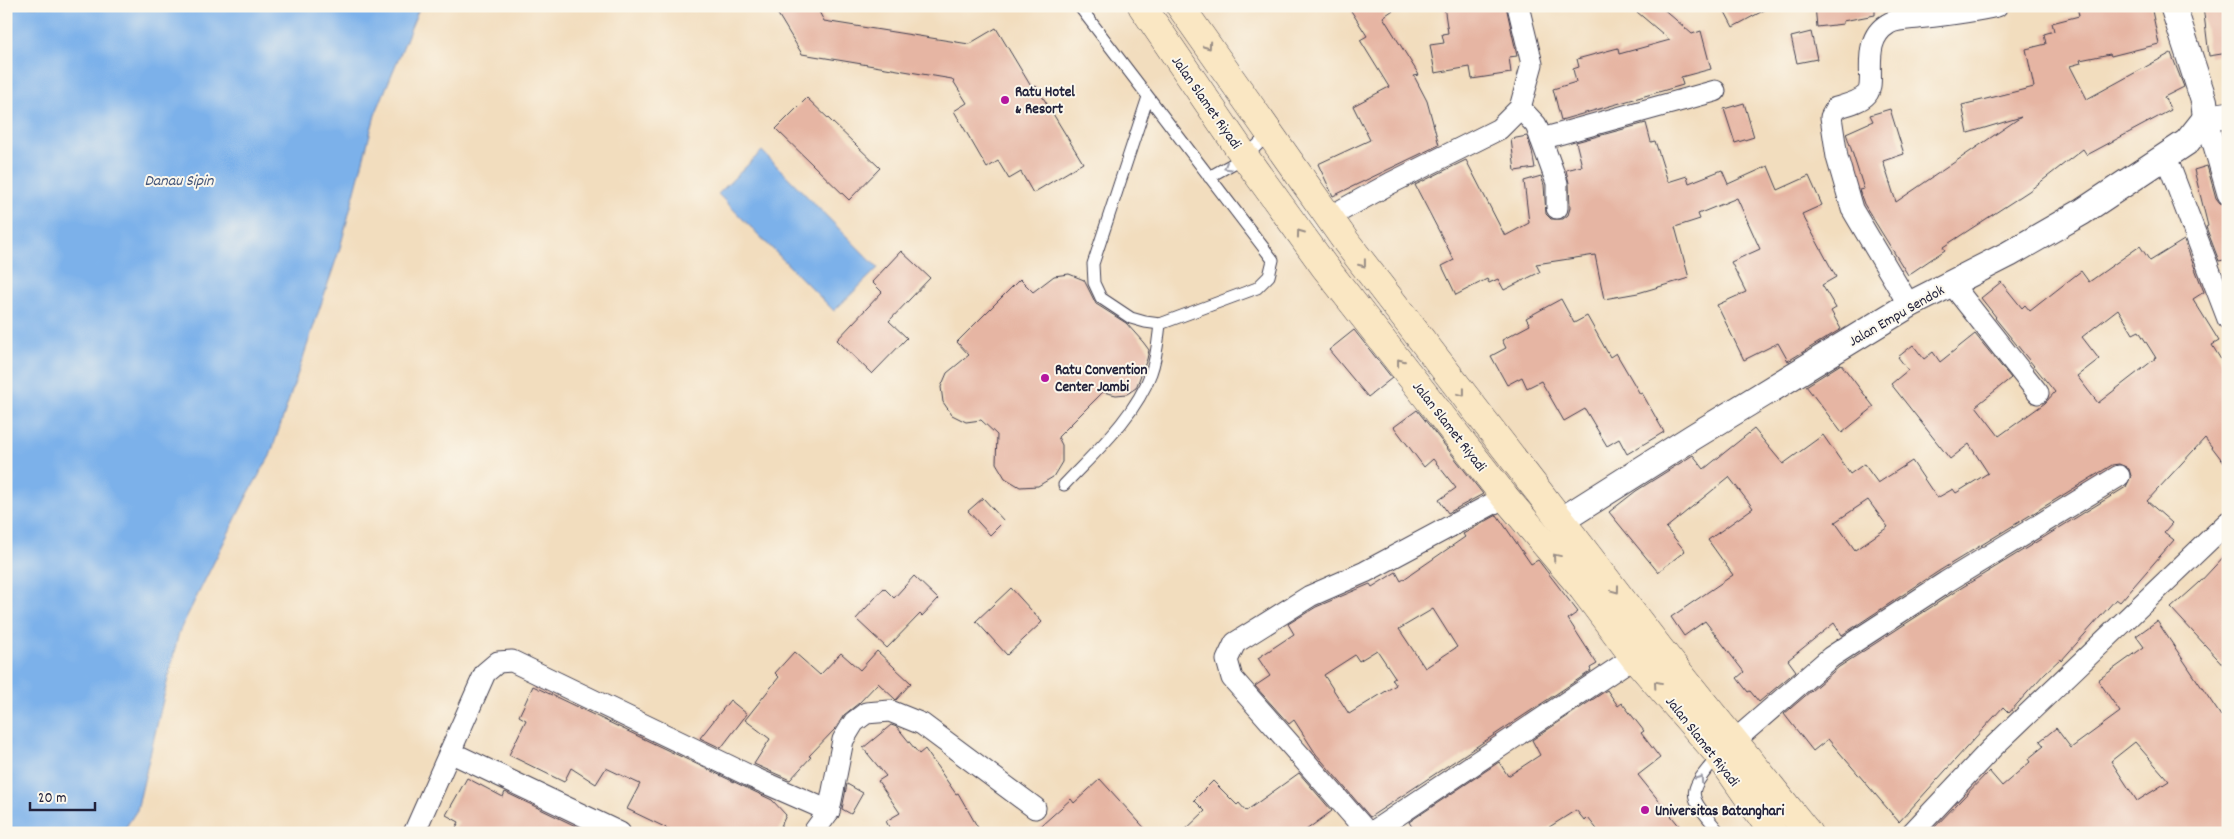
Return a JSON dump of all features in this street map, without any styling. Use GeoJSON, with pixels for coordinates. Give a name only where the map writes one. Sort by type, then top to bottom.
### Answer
{"type":"FeatureCollection","features":[{"type":"Feature","properties":{"kind":"main road","name":"Jalan Slamet Riyadi"},"geometry":{"type":"LineString","coordinates":[[1142,6],[1245,157],[1324,266],[1505,497],[1583,589],[1634,657],[1808,833]]}},
{"type":"Feature","properties":{"kind":"main road","name":"Jalan Slamet Riyadi"},"geometry":{"type":"LineString","coordinates":[[1180,6],[1347,244],[1660,649],[1726,748],[1773,833]]}},
{"type":"Feature","properties":{"kind":"main road"},"geometry":{"type":"LineString","coordinates":[[1324,266],[1347,244]]}},
{"type":"Feature","properties":{"kind":"street"},"geometry":{"type":"LineString","coordinates":[[1329,217],[1391,183],[1499,129],[1520,108],[1532,64],[1518,6]]}},
{"type":"Feature","properties":{"kind":"street"},"geometry":{"type":"LineString","coordinates":[[2173,6],[2204,101],[2217,116],[2228,194]]}},
{"type":"Feature","properties":{"kind":"street"},"geometry":{"type":"LineString","coordinates":[[1909,305],[1852,209],[1837,157],[1831,117],[1836,108],[1866,96],[1870,90],[1869,62],[1873,46],[1877,35],[1890,22],[1987,7]]}},
{"type":"Feature","properties":{"kind":"street"},"geometry":{"type":"LineString","coordinates":[[1541,139],[1715,90]]}},
{"type":"Feature","properties":{"kind":"street"},"geometry":{"type":"LineString","coordinates":[[1520,108],[1536,125],[1558,183],[1557,208]]}},
{"type":"Feature","properties":{"kind":"street","name":"Jalan Empu Sendok"},"geometry":{"type":"LineString","coordinates":[[1562,520],[1693,437],[1909,305],[2009,254],[2082,212],[2166,157],[2217,116]]}},
{"type":"Feature","properties":{"kind":"street"},"geometry":{"type":"LineString","coordinates":[[2166,157],[2228,319]]}},
{"type":"Feature","properties":{"kind":"street"},"geometry":{"type":"LineString","coordinates":[[1951,283],[2038,393]]}},
{"type":"Feature","properties":{"kind":"street"},"geometry":{"type":"LineString","coordinates":[[1726,748],[1831,657],[1961,572],[2119,476]]}},
{"type":"Feature","properties":{"kind":"street"},"geometry":{"type":"LineString","coordinates":[[1505,497],[1373,568],[1310,596],[1236,643],[1227,660],[1232,678],[1369,833],[1634,657]]}},
{"type":"Feature","properties":{"kind":"street"},"geometry":{"type":"LineString","coordinates":[[1912,833],[1992,748],[2228,522]]}},
{"type":"Feature","properties":{"kind":"street"},"geometry":{"type":"LineString","coordinates":[[414,833],[486,673],[498,662],[512,661],[745,774],[829,811]]}},
{"type":"Feature","properties":{"kind":"street"},"geometry":{"type":"LineString","coordinates":[[813,833],[829,811],[843,740],[854,722],[866,713],[890,711],[922,724],[1035,808]]}},
{"type":"Feature","properties":{"kind":"street"},"geometry":{"type":"LineString","coordinates":[[450,752],[620,833]]}},
{"type":"Feature","properties":{"kind":"lane"},"geometry":{"type":"LineString","coordinates":[[1079,6],[1273,260],[1269,276],[1257,288],[1160,324],[1131,318],[1101,298],[1094,283],[1093,264],[1148,97]]}},
{"type":"Feature","properties":{"kind":"lane"},"geometry":{"type":"LineString","coordinates":[[1209,177],[1245,157],[1270,133]]}},
{"type":"Feature","properties":{"kind":"lane"},"geometry":{"type":"LineString","coordinates":[[1064,485],[1115,430],[1143,393],[1156,356],[1160,324]]}},
{"type":"Feature","properties":{"kind":"lane"},"geometry":{"type":"LineString","coordinates":[[1720,833],[1695,802],[1694,788],[1698,779],[1726,748]]}},
{"type":"Feature","properties":{"kind":"water","name":"Danau Sipin"},"geometry":{"type":"Polygon","coordinates":[[[6,6],[420,6],[375,115],[340,248],[270,456],[248,494],[179,632],[137,810],[122,833],[6,833],[6,6]]]}},
{"type":"Feature","properties":{"kind":"water"},"geometry":{"type":"Polygon","coordinates":[[[762,151],[878,268],[834,311],[718,194],[762,151]]]}},
{"type":"Feature","properties":{"kind":"building","name":"Ratu Hotel & Resort"},"geometry":{"type":"Polygon","coordinates":[[[773,6],[816,6],[824,21],[969,44],[996,28],[1032,88],[1036,86],[1083,163],[1033,193],[1021,172],[1009,179],[998,161],[987,168],[954,111],[967,103],[952,79],[802,54],[773,6]]]}},
{"type":"Feature","properties":{"kind":"building"},"geometry":{"type":"Polygon","coordinates":[[[1348,6],[1399,6],[1383,17],[1419,75],[1414,76],[1427,101],[1439,145],[1333,196],[1318,164],[1370,140],[1353,106],[1389,87],[1360,40],[1367,36],[1348,6]]]}},
{"type":"Feature","properties":{"kind":"building"},"geometry":{"type":"Polygon","coordinates":[[[1444,6],[1506,6],[1517,56],[1509,57],[1511,73],[1472,79],[1470,67],[1435,73],[1430,45],[1444,43],[1442,34],[1448,33],[1444,6]]]}},
{"type":"Feature","properties":{"kind":"building"},"geometry":{"type":"Polygon","coordinates":[[[1630,6],[1660,6],[1692,34],[1701,31],[1711,69],[1681,77],[1683,85],[1561,120],[1553,89],[1576,82],[1573,69],[1579,67],[1577,59],[1618,48],[1619,54],[1670,40],[1630,6]]]}},
{"type":"Feature","properties":{"kind":"building"},"geometry":{"type":"Polygon","coordinates":[[[1722,6],[1772,6],[1733,27],[1722,6]]]}},
{"type":"Feature","properties":{"kind":"building"},"geometry":{"type":"Polygon","coordinates":[[[1815,6],[1875,6],[1875,15],[1843,21],[1843,24],[1817,27],[1815,6]]]}},
{"type":"Feature","properties":{"kind":"building"},"geometry":{"type":"Polygon","coordinates":[[[2077,6],[2151,6],[2159,44],[2111,56],[2110,54],[2080,60],[2081,63],[2070,66],[2087,99],[2171,53],[2184,87],[2164,97],[2171,110],[2087,155],[2083,149],[2029,191],[1943,247],[1945,250],[1908,275],[1864,204],[1859,190],[1864,189],[1846,133],[1873,121],[1870,115],[1890,109],[1904,154],[1883,161],[1896,202],[2021,117],[1968,133],[1962,105],[2034,87],[2026,49],[2046,44],[2044,34],[2054,31],[2052,23],[2079,16],[2077,6]]]}},
{"type":"Feature","properties":{"kind":"building"},"geometry":{"type":"Polygon","coordinates":[[[2203,6],[2228,6],[2228,53],[2209,56],[2203,6]]]}},
{"type":"Feature","properties":{"kind":"building"},"geometry":{"type":"Polygon","coordinates":[[[1811,32],[1817,59],[1797,63],[1791,37],[1811,32]]]}},
{"type":"Feature","properties":{"kind":"building"},"geometry":{"type":"Polygon","coordinates":[[[807,98],[880,168],[849,200],[776,129],[807,98]]]}},
{"type":"Feature","properties":{"kind":"building"},"geometry":{"type":"Polygon","coordinates":[[[1744,103],[1754,137],[1735,143],[1724,109],[1744,103]]]}},
{"type":"Feature","properties":{"kind":"building"},"geometry":{"type":"Polygon","coordinates":[[[1646,123],[1651,142],[1655,141],[1668,182],[1687,176],[1689,183],[1722,170],[1728,184],[1768,166],[1778,190],[1809,176],[1822,205],[1802,214],[1836,277],[1822,285],[1836,308],[1831,311],[1841,329],[1788,361],[1778,343],[1744,360],[1717,305],[1746,292],[1731,262],[1760,249],[1737,198],[1698,214],[1700,219],[1675,227],[1689,278],[1638,293],[1604,299],[1595,255],[1536,264],[1540,272],[1504,290],[1498,279],[1489,283],[1487,279],[1456,295],[1442,266],[1454,260],[1415,185],[1466,160],[1505,236],[1529,223],[1524,181],[1541,176],[1544,185],[1546,214],[1551,219],[1563,219],[1568,215],[1570,208],[1569,183],[1566,170],[1582,166],[1576,142],[1646,123]]]}},
{"type":"Feature","properties":{"kind":"building"},"geometry":{"type":"Polygon","coordinates":[[[1527,136],[1535,168],[1515,171],[1511,139],[1527,136]]]}},
{"type":"Feature","properties":{"kind":"building"},"geometry":{"type":"Polygon","coordinates":[[[2207,166],[2216,198],[2220,203],[2228,206],[2228,259],[2219,261],[2206,227],[2208,226],[2194,170],[2207,166]]]}},
{"type":"Feature","properties":{"kind":"building"},"geometry":{"type":"Polygon","coordinates":[[[2184,240],[2204,292],[2193,299],[2219,341],[2212,345],[2228,371],[2228,468],[2205,438],[2147,501],[2172,523],[2164,532],[2174,540],[2120,602],[2116,599],[2061,661],[2060,659],[2045,673],[2009,713],[2003,707],[1899,822],[1828,739],[1813,751],[1784,714],[1839,667],[1953,593],[2126,487],[2131,476],[2129,469],[2119,464],[2112,465],[1939,571],[1842,635],[1834,623],[1788,660],[1796,671],[1759,702],[1737,678],[1744,672],[1705,621],[1684,636],[1671,617],[1733,575],[1708,540],[1753,508],[1729,477],[1666,528],[1685,551],[1658,572],[1609,512],[1636,491],[1693,455],[1704,469],[1754,429],[1783,464],[1823,435],[1850,474],[1864,464],[1878,483],[1912,461],[1937,498],[1953,489],[1956,493],[1988,473],[1969,444],[1950,459],[1891,384],[1908,370],[1898,357],[1913,345],[1924,359],[1933,352],[1940,362],[1975,334],[2011,378],[1976,406],[1999,436],[2045,403],[2055,392],[1981,298],[2001,282],[2022,308],[2025,305],[2030,311],[2081,271],[2089,282],[2140,246],[2150,261],[2184,240]],[[2118,309],[2082,337],[2099,359],[2077,376],[2098,403],[2156,358],[2139,331],[2133,334],[2118,309]],[[1868,500],[1835,522],[1855,550],[1888,527],[1868,500]]]}},
{"type":"Feature","properties":{"kind":"building"},"geometry":{"type":"Polygon","coordinates":[[[901,251],[930,278],[889,321],[907,338],[872,374],[837,340],[882,292],[872,282],[901,251]]]}},
{"type":"Feature","properties":{"kind":"building","name":"Ratu Convention Center Jambi"},"geometry":{"type":"Polygon","coordinates":[[[1069,274],[1084,280],[1096,304],[1126,323],[1149,350],[1147,359],[1136,388],[1127,394],[1116,395],[1103,392],[1058,437],[1062,445],[1062,462],[1053,477],[1038,486],[1020,487],[1005,478],[996,463],[997,435],[981,420],[966,422],[952,415],[943,402],[941,387],[947,373],[969,355],[957,342],[1020,279],[1033,292],[1054,276],[1069,274]]]}},
{"type":"Feature","properties":{"kind":"building"},"geometry":{"type":"Polygon","coordinates":[[[1561,299],[1574,323],[1587,316],[1610,357],[1616,353],[1664,432],[1627,454],[1619,439],[1607,446],[1585,409],[1564,421],[1541,381],[1527,388],[1522,377],[1507,385],[1491,356],[1506,348],[1502,340],[1530,325],[1526,318],[1561,299]]]}},
{"type":"Feature","properties":{"kind":"building"},"geometry":{"type":"Polygon","coordinates":[[[1354,330],[1392,378],[1368,397],[1329,350],[1354,330]]]}},
{"type":"Feature","properties":{"kind":"building"},"geometry":{"type":"Polygon","coordinates":[[[1841,364],[1874,407],[1842,433],[1806,386],[1841,364]]]}},
{"type":"Feature","properties":{"kind":"building"},"geometry":{"type":"Polygon","coordinates":[[[1417,410],[1483,494],[1448,513],[1439,500],[1456,488],[1433,459],[1424,467],[1394,427],[1417,410]]]}},
{"type":"Feature","properties":{"kind":"building"},"geometry":{"type":"Polygon","coordinates":[[[983,498],[1004,521],[990,535],[968,511],[983,498]]]}},
{"type":"Feature","properties":{"kind":"building"},"geometry":{"type":"Polygon","coordinates":[[[1497,515],[1531,564],[1538,560],[1578,612],[1568,619],[1597,664],[1590,668],[1591,671],[1370,817],[1316,754],[1294,720],[1289,724],[1255,686],[1270,676],[1258,658],[1294,634],[1288,624],[1316,607],[1370,584],[1372,587],[1396,572],[1401,581],[1465,537],[1463,534],[1497,515]],[[1433,609],[1399,629],[1425,668],[1457,647],[1433,609]],[[1377,650],[1359,661],[1355,655],[1324,675],[1349,714],[1396,685],[1392,679],[1395,677],[1377,650]]]}},
{"type":"Feature","properties":{"kind":"building"},"geometry":{"type":"Polygon","coordinates":[[[2228,552],[2228,670],[2171,608],[2199,583],[2228,552]]]}},
{"type":"Feature","properties":{"kind":"building"},"geometry":{"type":"Polygon","coordinates":[[[914,576],[938,599],[922,616],[920,614],[887,648],[856,619],[884,588],[894,598],[914,576]]]}},
{"type":"Feature","properties":{"kind":"building"},"geometry":{"type":"Polygon","coordinates":[[[1011,588],[1042,622],[1007,655],[976,621],[1011,588]]]}},
{"type":"Feature","properties":{"kind":"building"},"geometry":{"type":"Polygon","coordinates":[[[2157,621],[2221,716],[2228,712],[2228,833],[1929,833],[1989,771],[2002,786],[2030,762],[2028,759],[2044,746],[2040,741],[2056,728],[2071,748],[2120,712],[2098,680],[2144,647],[2136,636],[2157,621]],[[2135,742],[2111,761],[2137,801],[2169,781],[2135,742]]]}},
{"type":"Feature","properties":{"kind":"building"},"geometry":{"type":"Polygon","coordinates":[[[877,651],[911,683],[896,700],[878,683],[859,703],[844,715],[835,729],[809,756],[811,757],[790,780],[754,764],[770,739],[745,720],[779,677],[775,673],[794,652],[820,675],[841,653],[860,670],[877,651]]]}},
{"type":"Feature","properties":{"kind":"building"},"geometry":{"type":"Polygon","coordinates":[[[533,686],[772,800],[786,815],[778,833],[677,833],[627,809],[640,784],[606,768],[596,784],[571,768],[564,782],[509,755],[526,720],[519,716],[533,686]]]}},
{"type":"Feature","properties":{"kind":"building"},"geometry":{"type":"Polygon","coordinates":[[[1607,690],[1618,706],[1622,703],[1644,731],[1641,733],[1660,758],[1638,775],[1685,833],[1600,833],[1588,818],[1585,821],[1576,810],[1540,833],[1416,833],[1409,822],[1499,762],[1508,776],[1540,755],[1532,740],[1607,690]]]}},
{"type":"Feature","properties":{"kind":"building"},"geometry":{"type":"Polygon","coordinates":[[[730,700],[747,714],[721,748],[700,738],[730,700]]]}},
{"type":"Feature","properties":{"kind":"building"},"geometry":{"type":"Polygon","coordinates":[[[891,725],[897,727],[919,754],[925,749],[956,794],[958,793],[981,833],[892,833],[886,821],[900,813],[878,781],[886,776],[863,748],[891,725]]]}},
{"type":"Feature","properties":{"kind":"building"},"geometry":{"type":"Polygon","coordinates":[[[1299,773],[1332,811],[1302,833],[1182,833],[1205,811],[1194,800],[1213,781],[1237,805],[1239,803],[1246,811],[1299,773]]]}},
{"type":"Feature","properties":{"kind":"building"},"geometry":{"type":"Polygon","coordinates":[[[467,778],[503,797],[505,792],[590,833],[453,833],[459,822],[446,815],[467,778]]]}},
{"type":"Feature","properties":{"kind":"building"},"geometry":{"type":"Polygon","coordinates":[[[1100,779],[1149,833],[1033,833],[1071,799],[1074,803],[1100,779]]]}},
{"type":"Feature","properties":{"kind":"building"},"geometry":{"type":"Polygon","coordinates":[[[847,784],[863,793],[851,814],[842,809],[847,784]]]}},
{"type":"Feature","properties":{"kind":"place","name":"Ratu Hotel & Resort"},"geometry":{"type":"Point","coordinates":[1005,100]}},
{"type":"Feature","properties":{"kind":"place","name":"Ratu Convention Center Jambi"},"geometry":{"type":"Point","coordinates":[1045,378]}},
{"type":"Feature","properties":{"kind":"place","name":"Universitas Batanghari"},"geometry":{"type":"Point","coordinates":[1645,810]}}]}
